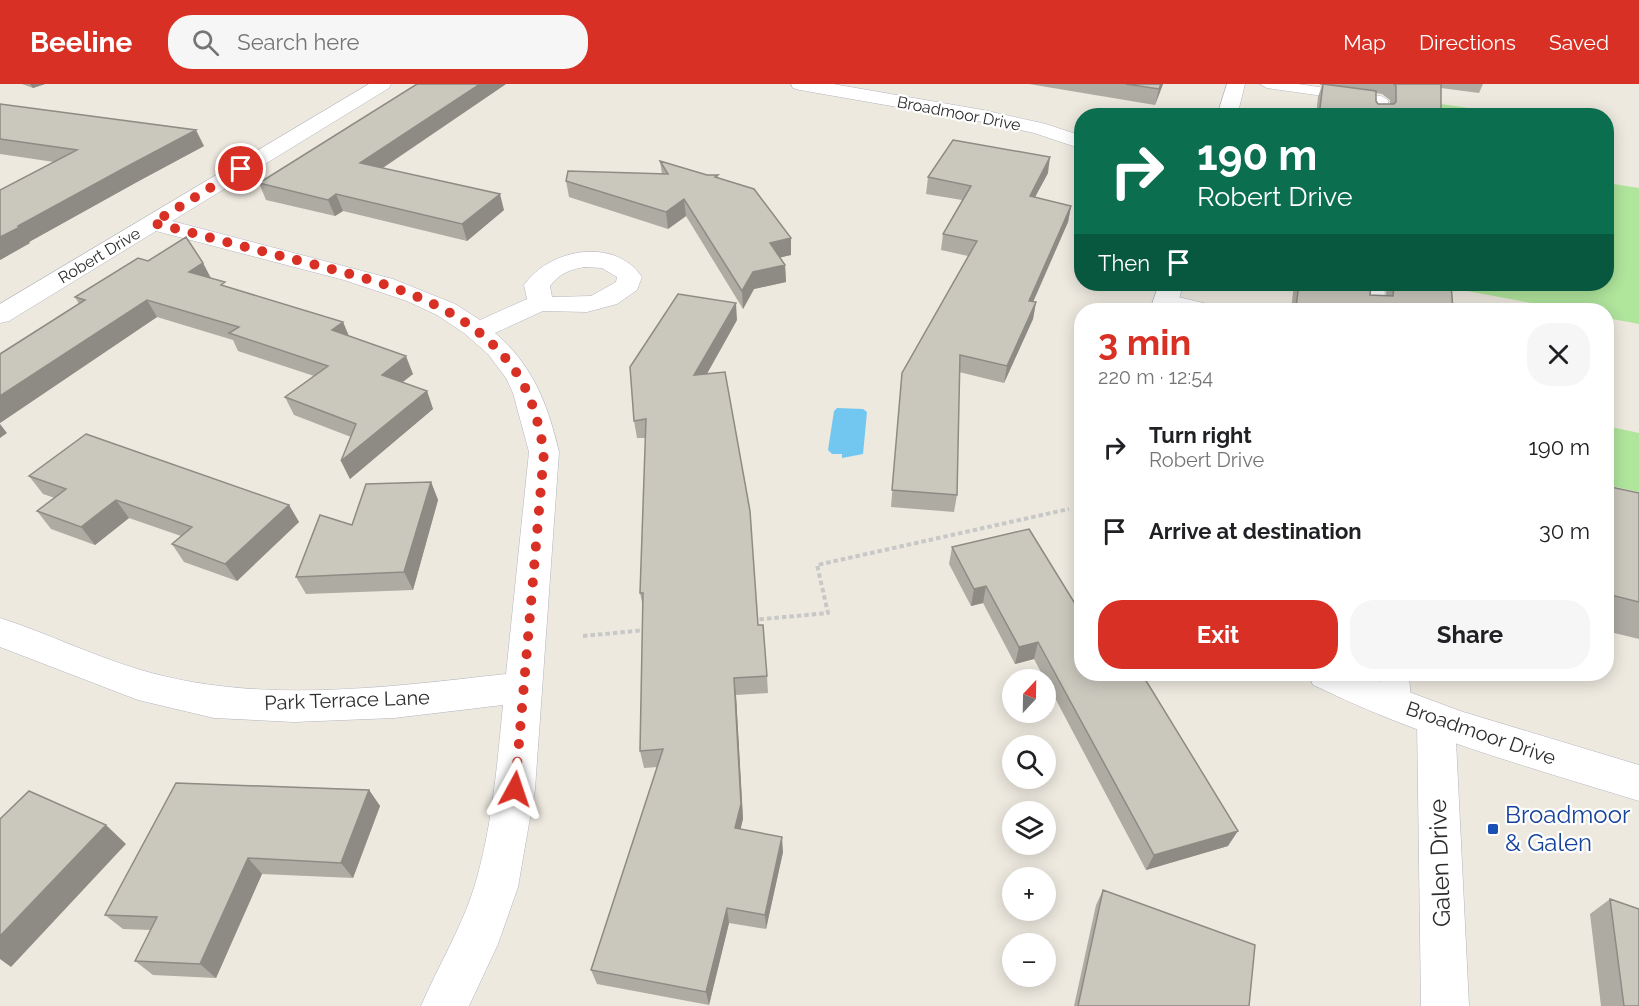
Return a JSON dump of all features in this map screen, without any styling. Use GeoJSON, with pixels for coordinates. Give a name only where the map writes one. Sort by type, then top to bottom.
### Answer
{"type":"FeatureCollection","features":[{"type":"Feature","properties":{"kind":"street","name":"Robert Drive"},"geometry":{"type":"LineString","coordinates":[[0,315],[382,84]]}},
{"type":"Feature","properties":{"kind":"street","name":"Broadmoor Drive"},"geometry":{"type":"LineString","coordinates":[[800,84],[983,116],[1039,128],[1074,140]]}},
{"type":"Feature","properties":{"kind":"street"},"geometry":{"type":"LineString","coordinates":[[1229,108],[1236,84]]}},
{"type":"Feature","properties":{"kind":"street"},"geometry":{"type":"LineString","coordinates":[[153,223],[403,290],[446,310],[478,331],[496,347],[518,375],[535,410],[544,452],[515,789],[496,887],[475,944],[445,1006]]}},
{"type":"Feature","properties":{"kind":"street"},"geometry":{"type":"LineString","coordinates":[[478,331],[540,303]]}},
{"type":"Feature","properties":{"kind":"street","name":"Park Terrace Lane"},"geometry":{"type":"LineString","coordinates":[[0,632],[138,685],[214,702],[294,706],[394,702],[524,687]]}},
{"type":"Feature","properties":{"kind":"street","name":"Broadmoor Drive"},"geometry":{"type":"LineString","coordinates":[[1340,681],[1346,684],[1396,689],[1436,720],[1506,744],[1639,783]]}},
{"type":"Feature","properties":{"kind":"street","name":"Galen Drive"},"geometry":{"type":"LineString","coordinates":[[1436,720],[1445,1006]]}},
{"type":"Feature","properties":{"kind":"lane"},"geometry":{"type":"LineString","coordinates":[[1267,84],[1381,100],[1380,108]]}},
{"type":"Feature","properties":{"kind":"lane"},"geometry":{"type":"LineString","coordinates":[[1167,298],[1184,303]]}},
{"type":"Feature","properties":{"kind":"path"},"geometry":{"type":"LineString","coordinates":[[747,620],[828,613],[817,565],[1069,509]]}},
{"type":"Feature","properties":{"kind":"path"},"geometry":{"type":"LineString","coordinates":[[583,636],[653,629]]}},
{"type":"Feature","properties":{"kind":"green space"},"geometry":{"type":"Polygon","coordinates":[[[1441,104],[1468,108],[1441,108],[1441,104]]]}},
{"type":"Feature","properties":{"kind":"green space"},"geometry":{"type":"Polygon","coordinates":[[[1614,184],[1639,188],[1639,324],[1614,319],[1614,303],[1531,303],[1467,291],[1614,291],[1614,184]]]}},
{"type":"Feature","properties":{"kind":"green space"},"geometry":{"type":"Polygon","coordinates":[[[1614,428],[1639,433],[1639,492],[1614,487],[1614,428]]]}},
{"type":"Feature","properties":{"kind":"water"},"geometry":{"type":"Polygon","coordinates":[[[837,408],[863,409],[867,412],[863,454],[842,458],[842,454],[832,454],[828,450],[834,411],[837,408]]]}},
{"type":"Feature","properties":{"kind":"building"},"geometry":{"type":"Polygon","coordinates":[[[417,84],[480,84],[360,163],[500,194],[462,224],[336,194],[328,200],[259,183],[417,84]]]}},
{"type":"Feature","properties":{"kind":"building"},"geometry":{"type":"Polygon","coordinates":[[[1126,84],[1161,84],[1159,89],[1126,84]]]}},
{"type":"Feature","properties":{"kind":"building"},"geometry":{"type":"Polygon","coordinates":[[[1323,84],[1376,91],[1378,104],[1394,104],[1396,86],[1394,84],[1441,84],[1441,108],[1320,108],[1323,84]]]}},
{"type":"Feature","properties":{"kind":"building"},"geometry":{"type":"Polygon","coordinates":[[[0,104],[196,130],[0,237],[0,190],[77,150],[0,139],[0,104]]]}},
{"type":"Feature","properties":{"kind":"building"},"geometry":{"type":"Polygon","coordinates":[[[953,140],[1050,157],[1030,196],[1071,206],[1029,301],[1036,302],[1007,366],[960,355],[957,495],[892,490],[902,373],[977,241],[943,234],[971,186],[928,177],[953,140]]]}},
{"type":"Feature","properties":{"kind":"building"},"geometry":{"type":"Polygon","coordinates":[[[660,161],[707,175],[718,175],[715,177],[754,189],[791,238],[770,243],[785,265],[753,272],[742,291],[684,199],[666,212],[566,181],[568,171],[668,174],[660,161]]]}},
{"type":"Feature","properties":{"kind":"building"},"geometry":{"type":"Polygon","coordinates":[[[186,237],[203,263],[189,272],[225,282],[221,285],[343,322],[332,330],[406,356],[382,375],[427,391],[341,461],[356,424],[285,397],[328,366],[229,333],[239,327],[147,300],[0,396],[0,354],[85,300],[75,297],[138,258],[148,261],[186,237]]]}},
{"type":"Feature","properties":{"kind":"building"},"geometry":{"type":"Polygon","coordinates":[[[1298,291],[1370,291],[1370,295],[1393,296],[1393,291],[1452,291],[1452,303],[1297,303],[1298,291]]]}},
{"type":"Feature","properties":{"kind":"building"},"geometry":{"type":"Polygon","coordinates":[[[678,294],[736,303],[694,375],[725,372],[750,511],[758,625],[763,625],[767,676],[734,678],[741,804],[735,828],[782,837],[765,915],[727,908],[706,992],[591,970],[663,749],[640,751],[643,593],[640,593],[646,419],[634,421],[630,367],[678,294]]]}},
{"type":"Feature","properties":{"kind":"building"},"geometry":{"type":"Polygon","coordinates":[[[86,434],[289,505],[225,564],[172,544],[192,527],[116,500],[81,527],[37,511],[66,489],[29,476],[86,434]]]}},
{"type":"Feature","properties":{"kind":"building"},"geometry":{"type":"Polygon","coordinates":[[[431,482],[404,572],[296,577],[320,515],[352,525],[366,484],[431,482]]]}},
{"type":"Feature","properties":{"kind":"building"},"geometry":{"type":"Polygon","coordinates":[[[1614,488],[1639,493],[1639,602],[1614,596],[1614,488]]]}},
{"type":"Feature","properties":{"kind":"building"},"geometry":{"type":"Polygon","coordinates":[[[1029,529],[1074,602],[1074,681],[1146,681],[1238,831],[1154,855],[1056,675],[1056,669],[1053,669],[1038,642],[1019,647],[986,586],[974,589],[952,547],[1029,529]]]}},
{"type":"Feature","properties":{"kind":"building"},"geometry":{"type":"Polygon","coordinates":[[[176,783],[369,790],[341,863],[248,858],[200,964],[135,961],[157,917],[105,915],[176,783]]]}},
{"type":"Feature","properties":{"kind":"building"},"geometry":{"type":"Polygon","coordinates":[[[29,791],[106,825],[0,936],[0,819],[29,791]]]}},
{"type":"Feature","properties":{"kind":"building"},"geometry":{"type":"Polygon","coordinates":[[[1103,890],[1255,945],[1249,1006],[1078,1006],[1103,890]]]}},
{"type":"Feature","properties":{"kind":"building"},"geometry":{"type":"Polygon","coordinates":[[[1610,899],[1639,909],[1639,1006],[1624,1006],[1610,899]]]}},
{"type":"Feature","properties":{"kind":"place","name":"Broadmoor & Galen"},"geometry":{"type":"Point","coordinates":[1493,829]}},
{"type":"Feature","properties":{"kind":"route"},"geometry":{"type":"LineString","coordinates":[[241,169],[153,223],[403,290],[446,310],[478,331],[496,347],[518,375],[535,410],[544,452],[515,789]]}}]}
